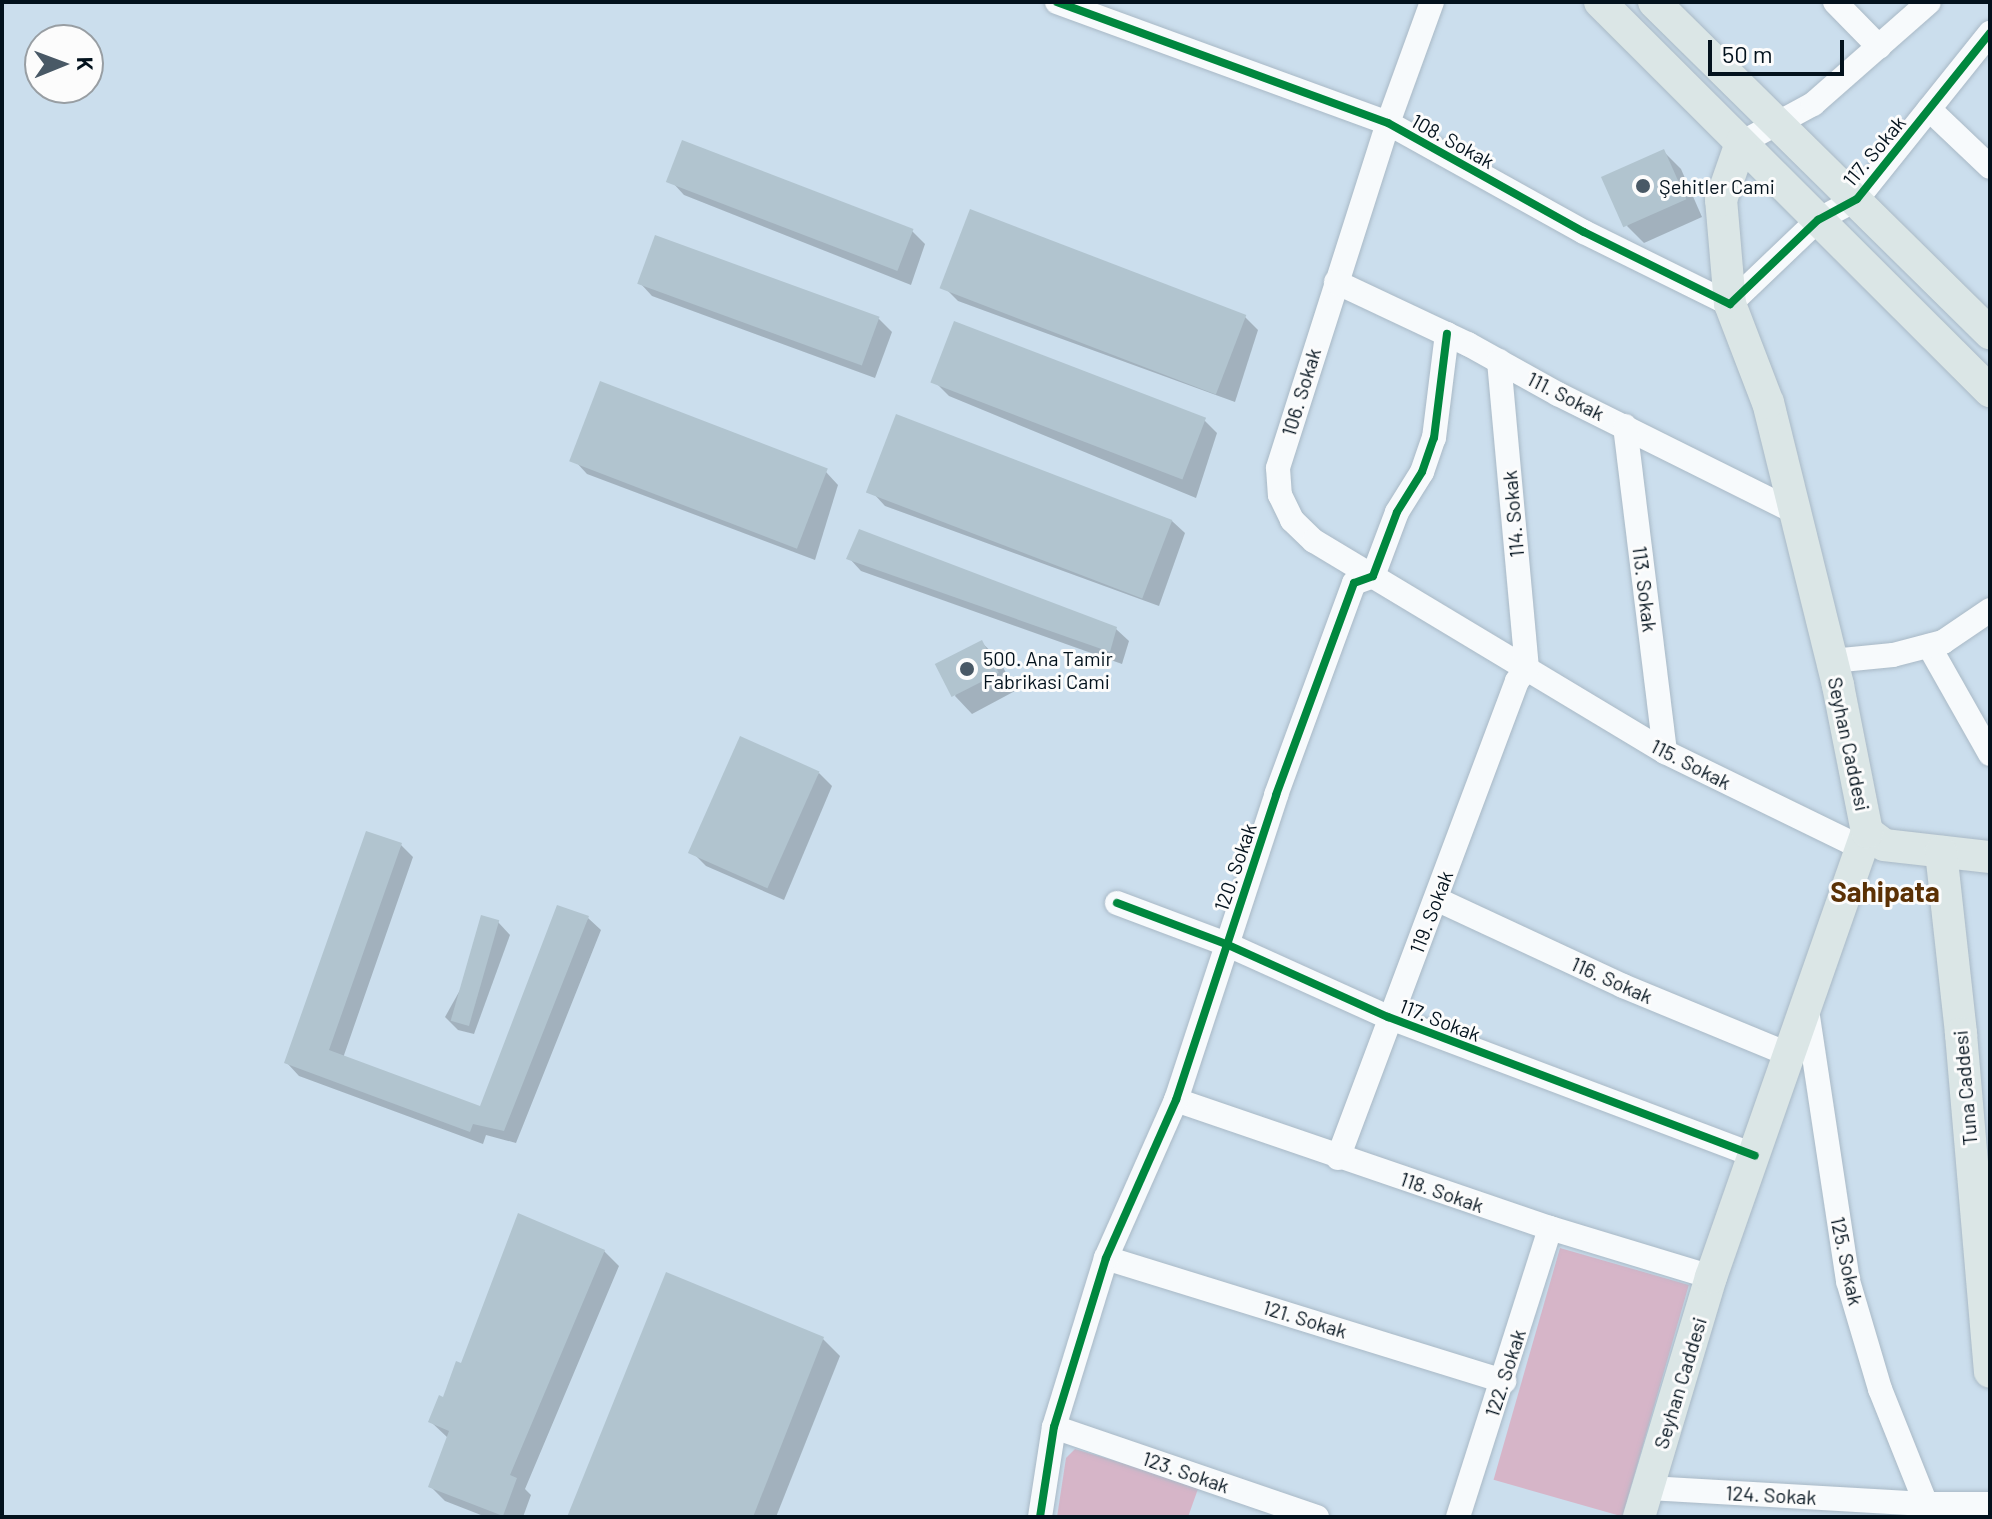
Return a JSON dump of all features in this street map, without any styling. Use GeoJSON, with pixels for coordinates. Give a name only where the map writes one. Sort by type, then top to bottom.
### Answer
{"type":"FeatureCollection","features":[{"type":"Feature","properties":{"kind":"main road"},"geometry":{"type":"LineString","coordinates":[[1600,2],[1990,391]]}},
{"type":"Feature","properties":{"kind":"main road"},"geometry":{"type":"LineString","coordinates":[[1654,2],[1990,333]]}},
{"type":"Feature","properties":{"kind":"main road","name":"Seyhan Caddesi"},"geometry":{"type":"LineString","coordinates":[[1644,1502],[1711,1277],[1865,840],[1832,661],[1768,403],[1730,304],[1721,200],[1741,143]]}},
{"type":"Feature","properties":{"kind":"main road"},"geometry":{"type":"LineString","coordinates":[[1865,840],[1990,857]]}},
{"type":"Feature","properties":{"kind":"main road","name":"Tuna Caddesi"},"geometry":{"type":"LineString","coordinates":[[1941,852],[1961,1034],[1990,1372]]}},
{"type":"Feature","properties":{"kind":"street","name":"108. Sokak"},"geometry":{"type":"LineString","coordinates":[[1057,2],[1388,123],[1584,232],[1730,304]]}},
{"type":"Feature","properties":{"kind":"street","name":"106. Sokak"},"geometry":{"type":"LineString","coordinates":[[1432,2],[1388,123],[1278,468],[1280,495],[1292,520],[1314,541],[1527,668]]}},
{"type":"Feature","properties":{"kind":"street"},"geometry":{"type":"LineString","coordinates":[[1835,2],[1879,47]]}},
{"type":"Feature","properties":{"kind":"street"},"geometry":{"type":"LineString","coordinates":[[1741,143],[1813,104],[1929,2]]}},
{"type":"Feature","properties":{"kind":"street","name":"117. Sokak"},"geometry":{"type":"LineString","coordinates":[[1730,304],[1818,220],[1857,199],[1990,33]]}},
{"type":"Feature","properties":{"kind":"street"},"geometry":{"type":"LineString","coordinates":[[1929,109],[1990,167]]}},
{"type":"Feature","properties":{"kind":"street","name":"111. Sokak"},"geometry":{"type":"LineString","coordinates":[[1336,282],[1447,334],[1795,512]]}},
{"type":"Feature","properties":{"kind":"street","name":"120. Sokak"},"geometry":{"type":"LineString","coordinates":[[1040,1517],[1054,1427],[1106,1258],[1176,1100],[1226,944],[1354,583],[1373,576],[1397,512],[1422,472],[1434,438],[1447,334]]}},
{"type":"Feature","properties":{"kind":"street","name":"114. Sokak"},"geometry":{"type":"LineString","coordinates":[[1499,361],[1527,668]]}},
{"type":"Feature","properties":{"kind":"street","name":"113. Sokak"},"geometry":{"type":"LineString","coordinates":[[1625,426],[1665,752]]}},
{"type":"Feature","properties":{"kind":"street"},"geometry":{"type":"LineString","coordinates":[[1832,661],[1893,655],[1943,642],[1990,610]]}},
{"type":"Feature","properties":{"kind":"street"},"geometry":{"type":"LineString","coordinates":[[1929,646],[1990,754]]}},
{"type":"Feature","properties":{"kind":"street","name":"115. Sokak"},"geometry":{"type":"LineString","coordinates":[[1527,668],[1665,752],[1865,840]]}},
{"type":"Feature","properties":{"kind":"street","name":"119. Sokak"},"geometry":{"type":"LineString","coordinates":[[1338,1158],[1388,1017],[1436,899],[1517,681],[1527,668]]}},
{"type":"Feature","properties":{"kind":"street","name":"116. Sokak"},"geometry":{"type":"LineString","coordinates":[[1436,899],[1623,986],[1790,1055]]}},
{"type":"Feature","properties":{"kind":"street","name":"117. Sokak"},"geometry":{"type":"LineString","coordinates":[[1117,903],[1226,944],[1388,1017],[1755,1156]]}},
{"type":"Feature","properties":{"kind":"street","name":"125. Sokak"},"geometry":{"type":"LineString","coordinates":[[1807,1008],[1848,1281],[1880,1389],[1926,1504]]}},
{"type":"Feature","properties":{"kind":"street","name":"118. Sokak"},"geometry":{"type":"LineString","coordinates":[[1176,1100],[1338,1158],[1711,1277]]}},
{"type":"Feature","properties":{"kind":"street","name":"122. Sokak"},"geometry":{"type":"LineString","coordinates":[[1458,1517],[1504,1381],[1550,1228]]}},
{"type":"Feature","properties":{"kind":"street","name":"121. Sokak"},"geometry":{"type":"LineString","coordinates":[[1106,1258],[1504,1381]]}},
{"type":"Feature","properties":{"kind":"street","name":"123. Sokak"},"geometry":{"type":"LineString","coordinates":[[1054,1427],[1317,1517]]}},
{"type":"Feature","properties":{"kind":"street","name":"124. Sokak"},"geometry":{"type":"LineString","coordinates":[[1644,1502],[1990,1504]]}},
{"type":"Feature","properties":{"kind":"shaded area"},"geometry":{"type":"Polygon","coordinates":[[[1560,1248],[1689,1285],[1622,1517],[1494,1480],[1560,1248]]]}},
{"type":"Feature","properties":{"kind":"shaded area"},"geometry":{"type":"Polygon","coordinates":[[[1075,1449],[1199,1486],[1188,1517],[1057,1517],[1066,1458],[1075,1449]]]}},
{"type":"Feature","properties":{"kind":"building"},"geometry":{"type":"Polygon","coordinates":[[[682,140],[914,229],[897,271],[666,182],[682,140]]]}},
{"type":"Feature","properties":{"kind":"building","name":"Şehitler Cami"},"geometry":{"type":"Polygon","coordinates":[[[1664,149],[1686,199],[1623,227],[1601,177],[1664,149]]]}},
{"type":"Feature","properties":{"kind":"building"},"geometry":{"type":"Polygon","coordinates":[[[970,209],[1246,315],[1216,394],[940,288],[970,209]]]}},
{"type":"Feature","properties":{"kind":"building"},"geometry":{"type":"Polygon","coordinates":[[[655,235],[880,317],[862,366],[637,284],[655,235]]]}},
{"type":"Feature","properties":{"kind":"building"},"geometry":{"type":"Polygon","coordinates":[[[954,321],[1206,418],[1182,479],[930,383],[954,321]]]}},
{"type":"Feature","properties":{"kind":"building"},"geometry":{"type":"Polygon","coordinates":[[[600,381],[828,468],[797,549],[569,461],[600,381]]]}},
{"type":"Feature","properties":{"kind":"building"},"geometry":{"type":"Polygon","coordinates":[[[896,414],[1172,520],[1142,598],[866,492],[896,414]]]}},
{"type":"Feature","properties":{"kind":"building"},"geometry":{"type":"Polygon","coordinates":[[[859,529],[1117,627],[1110,652],[846,559],[859,529]]]}},
{"type":"Feature","properties":{"kind":"building","name":"500. Ana Tamir Fabrikasi Cami"},"geometry":{"type":"Polygon","coordinates":[[[982,640],[999,673],[952,697],[935,664],[982,640]]]}},
{"type":"Feature","properties":{"kind":"building"},"geometry":{"type":"Polygon","coordinates":[[[740,736],[819,771],[767,888],[688,853],[740,736]]]}},
{"type":"Feature","properties":{"kind":"building"},"geometry":{"type":"Polygon","coordinates":[[[366,831],[402,843],[329,1050],[480,1106],[557,905],[589,916],[504,1131],[473,1124],[470,1132],[284,1063],[366,831]]]}},
{"type":"Feature","properties":{"kind":"building"},"geometry":{"type":"Polygon","coordinates":[[[481,915],[499,920],[469,1026],[451,1021],[481,915]]]}},
{"type":"Feature","properties":{"kind":"building"},"geometry":{"type":"Polygon","coordinates":[[[518,1213],[605,1250],[510,1475],[517,1478],[503,1516],[428,1487],[449,1431],[428,1422],[439,1395],[443,1397],[456,1361],[461,1363],[518,1213]]]}},
{"type":"Feature","properties":{"kind":"building"},"geometry":{"type":"Polygon","coordinates":[[[666,1272],[824,1337],[753,1517],[567,1517],[666,1272]]]}},
{"type":"Feature","properties":{"kind":"cycle path"},"geometry":{"type":"LineString","coordinates":[[1057,2],[1388,123],[1584,232],[1730,304],[1818,220],[1857,199],[1990,33]]}},
{"type":"Feature","properties":{"kind":"cycle path"},"geometry":{"type":"LineString","coordinates":[[1040,1517],[1054,1427],[1106,1258],[1176,1100],[1276,795],[1354,583],[1373,576],[1397,512],[1422,472],[1434,438],[1447,334]]}},
{"type":"Feature","properties":{"kind":"cycle path"},"geometry":{"type":"LineString","coordinates":[[1117,903],[1226,944],[1388,1017],[1755,1156]]}},
{"type":"Feature","properties":{"kind":"place","name":"Şehitler Cami"},"geometry":{"type":"Point","coordinates":[1643,186]}},
{"type":"Feature","properties":{"kind":"place","name":"500. Ana Tamir Fabrikasi Cami"},"geometry":{"type":"Point","coordinates":[967,669]}},
{"type":"Feature","properties":{"kind":"district","name":"Sahipata"},"geometry":{"type":"Point","coordinates":[1885,891]}}]}
